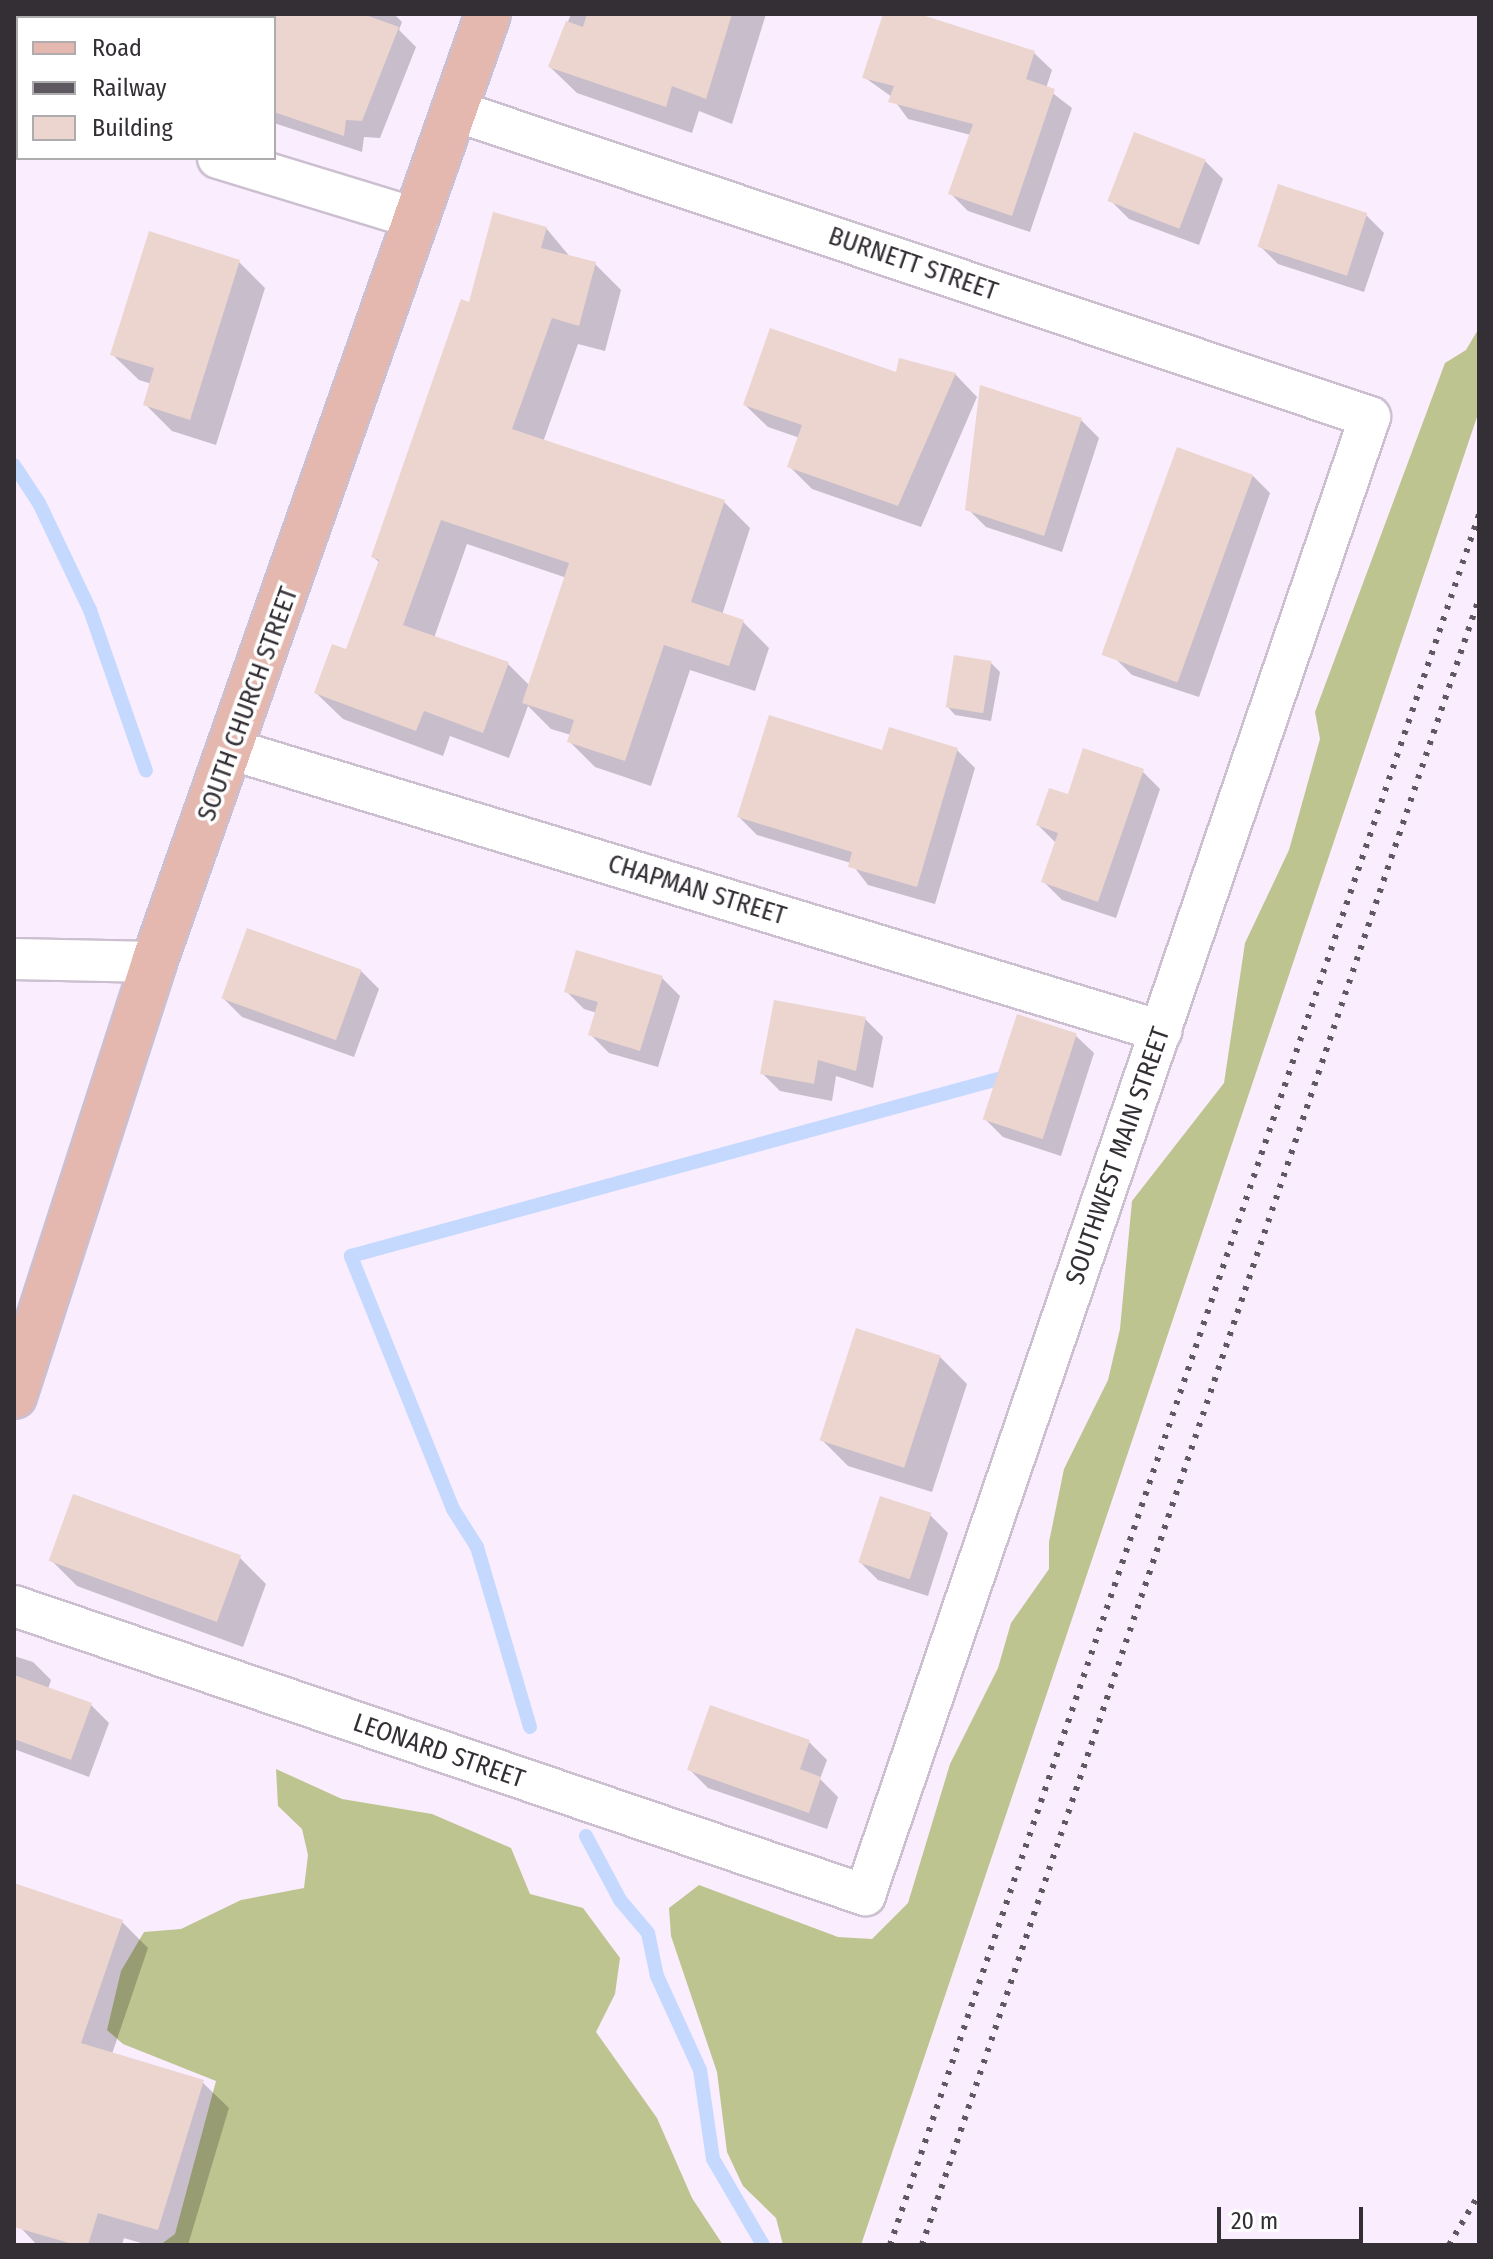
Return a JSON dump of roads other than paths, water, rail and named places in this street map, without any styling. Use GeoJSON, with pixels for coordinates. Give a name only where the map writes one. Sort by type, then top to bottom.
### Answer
{"type":"FeatureCollection","features":[{"type":"Feature","properties":{"kind":"main road","name":"SOUTH CHURCH STREET"},"geometry":{"type":"LineString","coordinates":[[14,1396],[21,1352],[154,962],[233,750],[488,14]]}},
{"type":"Feature","properties":{"kind":"street","name":"BURNETT STREET"},"geometry":{"type":"LineString","coordinates":[[456,111],[1370,417]]}},
{"type":"Feature","properties":{"kind":"street"},"geometry":{"type":"LineString","coordinates":[[225,160],[418,219]]}},
{"type":"Feature","properties":{"kind":"street","name":"SOUTHWEST MAIN STREET"},"geometry":{"type":"LineString","coordinates":[[865,1895],[1370,417]]}},
{"type":"Feature","properties":{"kind":"street","name":"CHAPMAN STREET"},"geometry":{"type":"LineString","coordinates":[[233,750],[1161,1031]]}},
{"type":"Feature","properties":{"kind":"street"},"geometry":{"type":"LineString","coordinates":[[14,959],[154,962]]}},
{"type":"Feature","properties":{"kind":"street","name":"LEONARD STREET"},"geometry":{"type":"LineString","coordinates":[[14,1606],[865,1895]]}},
{"type":"Feature","properties":{"kind":"waterway"},"geometry":{"type":"LineString","coordinates":[[14,465],[39,503],[90,610],[146,771]]}},
{"type":"Feature","properties":{"kind":"waterway"},"geometry":{"type":"LineString","coordinates":[[530,1727],[477,1547],[453,1509],[351,1256],[1012,1075]]}},
{"type":"Feature","properties":{"kind":"waterway"},"geometry":{"type":"LineString","coordinates":[[586,1836],[620,1900],[648,1933],[657,1976],[700,2070],[713,2159],[763,2245]]}},
{"type":"Feature","properties":{"kind":"railway"},"geometry":{"type":"LineString","coordinates":[[890,2245],[1479,515]]}},
{"type":"Feature","properties":{"kind":"railway"},"geometry":{"type":"LineString","coordinates":[[922,2245],[1479,598]]}},
{"type":"Feature","properties":{"kind":"railway"},"geometry":{"type":"LineString","coordinates":[[1449,2245],[1479,2194]]}}]}
